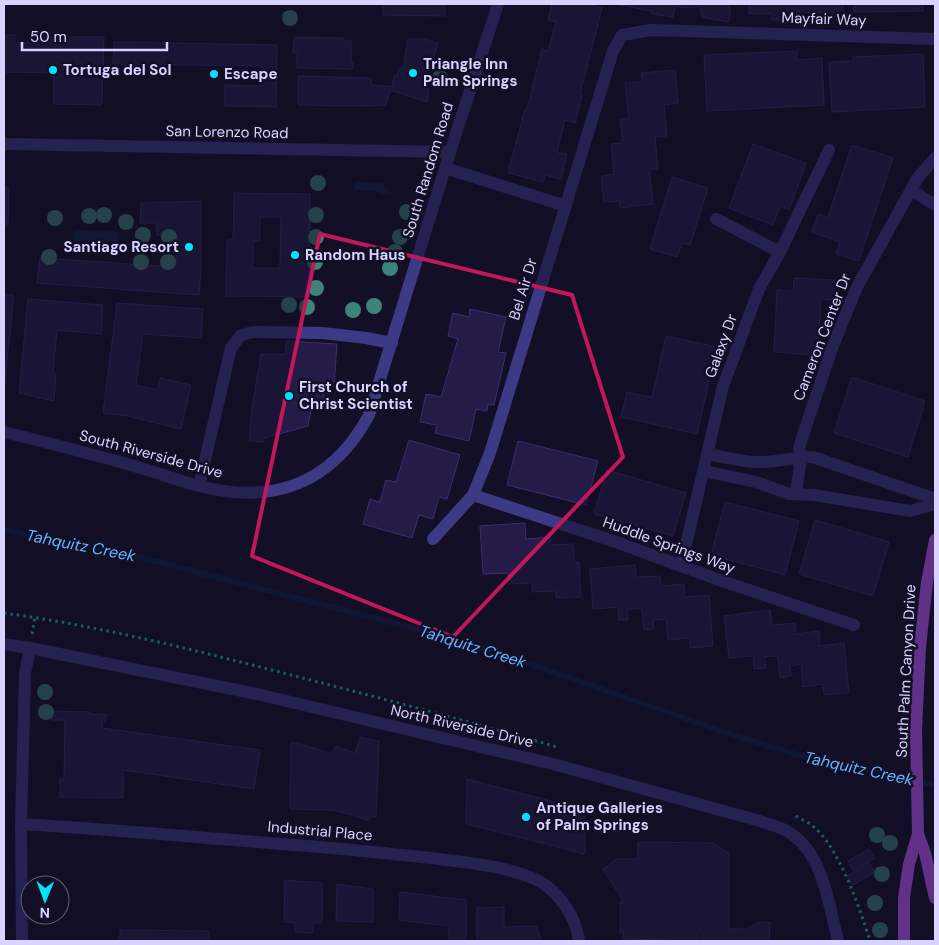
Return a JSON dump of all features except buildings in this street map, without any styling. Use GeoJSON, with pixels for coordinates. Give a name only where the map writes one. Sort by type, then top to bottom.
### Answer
{"type":"FeatureCollection","features":[{"type":"Feature","properties":{"kind":"main road","name":"South Palm Canyon Drive"},"geometry":{"type":"LineString","coordinates":[[935,540],[927,582],[920,647],[916,748],[918,834],[935,891]]}},
{"type":"Feature","properties":{"kind":"main road","name":"South Palm Canyon Drive"},"geometry":{"type":"LineString","coordinates":[[904,941],[904,898],[908,864],[918,834]]}},
{"type":"Feature","properties":{"kind":"street","name":"South Random Road"},"geometry":{"type":"LineString","coordinates":[[318,473],[346,450],[359,433],[372,407],[450,152],[498,4]]}},
{"type":"Feature","properties":{"kind":"street","name":"Mayfair Way"},"geometry":{"type":"LineString","coordinates":[[622,35],[650,30],[935,38]]}},
{"type":"Feature","properties":{"kind":"street","name":"Bel Air Dr"},"geometry":{"type":"LineString","coordinates":[[433,539],[473,495],[490,453],[613,51],[622,35]]}},
{"type":"Feature","properties":{"kind":"street","name":"San Lorenzo Road"},"geometry":{"type":"LineString","coordinates":[[4,144],[450,152]]}},
{"type":"Feature","properties":{"kind":"street","name":"Galaxy Dr"},"geometry":{"type":"LineString","coordinates":[[681,566],[723,386],[759,289],[780,252],[829,150]]}},
{"type":"Feature","properties":{"kind":"street","name":"Cameron Center Dr"},"geometry":{"type":"LineString","coordinates":[[796,494],[801,457],[799,448],[832,348],[854,296],[910,190],[935,158]]}},
{"type":"Feature","properties":{"kind":"street"},"geometry":{"type":"LineString","coordinates":[[445,168],[566,206]]}},
{"type":"Feature","properties":{"kind":"street"},"geometry":{"type":"LineString","coordinates":[[910,190],[935,205]]}},
{"type":"Feature","properties":{"kind":"street"},"geometry":{"type":"LineString","coordinates":[[716,219],[780,252]]}},
{"type":"Feature","properties":{"kind":"street"},"geometry":{"type":"LineString","coordinates":[[198,486],[231,348],[241,335],[253,332],[323,333],[392,343]]}},
{"type":"Feature","properties":{"kind":"street","name":"South Riverside Drive"},"geometry":{"type":"LineString","coordinates":[[4,432],[102,457],[198,486],[239,493],[286,488],[318,473]]}},
{"type":"Feature","properties":{"kind":"street"},"geometry":{"type":"LineString","coordinates":[[708,454],[748,462],[813,457],[935,499]]}},
{"type":"Feature","properties":{"kind":"street"},"geometry":{"type":"LineString","coordinates":[[704,471],[756,482],[789,494],[814,495],[910,511],[935,504]]}},
{"type":"Feature","properties":{"kind":"street","name":"Huddle Springs Way"},"geometry":{"type":"LineString","coordinates":[[473,495],[616,542],[854,625]]}},
{"type":"Feature","properties":{"kind":"street","name":"North Riverside Drive"},"geometry":{"type":"LineString","coordinates":[[4,644],[267,696],[553,764],[760,820],[786,831],[802,843],[814,858],[822,879],[838,941]]}},
{"type":"Feature","properties":{"kind":"street"},"geometry":{"type":"LineString","coordinates":[[22,941],[21,824],[25,673],[30,648]]}},
{"type":"Feature","properties":{"kind":"street","name":"Industrial Place"},"geometry":{"type":"LineString","coordinates":[[21,824],[91,828],[381,853],[494,866],[536,880],[555,892],[571,914],[579,941]]}},
{"type":"Feature","properties":{"kind":"highlighted area"},"geometry":{"type":"Polygon","coordinates":[[[320,234],[572,295],[623,457],[453,637],[252,556],[320,234]]]}},
{"type":"Feature","properties":{"kind":"water"},"geometry":{"type":"Polygon","coordinates":[[[355,182],[383,183],[392,195],[380,194],[377,191],[355,190],[355,182]]]}},
{"type":"Feature","properties":{"kind":"water"},"geometry":{"type":"Polygon","coordinates":[[[74,230],[118,231],[118,249],[74,248],[74,230]]]}},
{"type":"Feature","properties":{"kind":"waterway","name":"Tahquitz Creek"},"geometry":{"type":"LineString","coordinates":[[4,530],[112,550],[470,643],[727,733],[798,755],[935,785]]}},
{"type":"Feature","properties":{"kind":"place","name":"Tortuga del Sol"},"geometry":{"type":"Point","coordinates":[53,70]}},
{"type":"Feature","properties":{"kind":"place","name":"Triangle Inn Palm Springs"},"geometry":{"type":"Point","coordinates":[413,73]}},
{"type":"Feature","properties":{"kind":"place","name":"Escape"},"geometry":{"type":"Point","coordinates":[214,74]}},
{"type":"Feature","properties":{"kind":"place","name":"Santiago Resort"},"geometry":{"type":"Point","coordinates":[189,247]}},
{"type":"Feature","properties":{"kind":"place","name":"Random Haus"},"geometry":{"type":"Point","coordinates":[295,255]}},
{"type":"Feature","properties":{"kind":"place","name":"First Church of Christ Scientist"},"geometry":{"type":"Point","coordinates":[289,396]}},
{"type":"Feature","properties":{"kind":"place","name":"Antique Galleries of Palm Springs"},"geometry":{"type":"Point","coordinates":[526,817]}}]}
